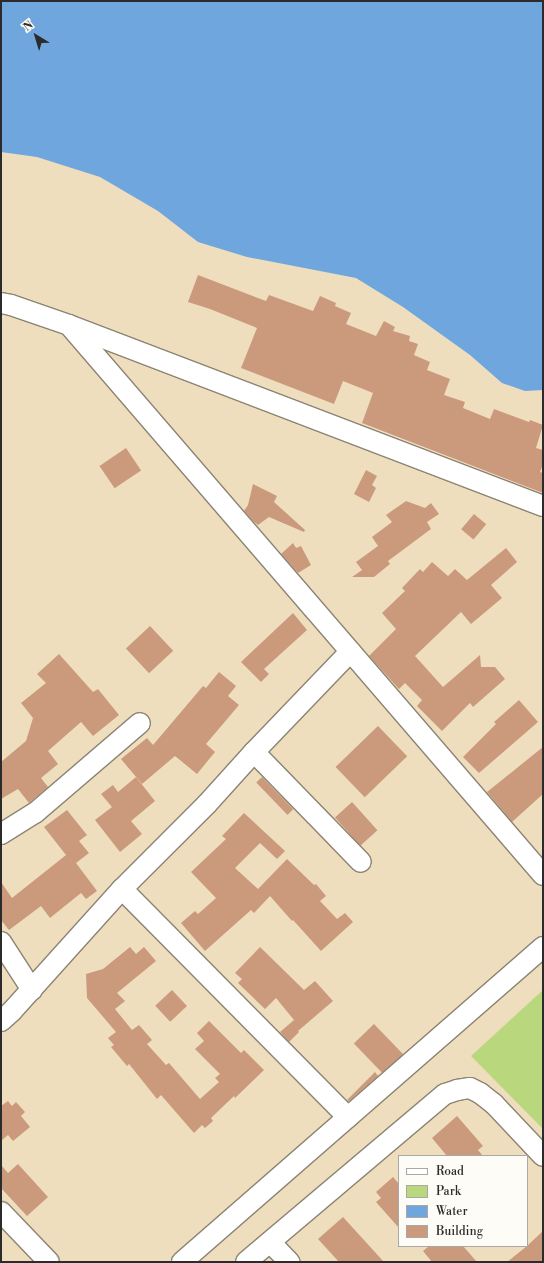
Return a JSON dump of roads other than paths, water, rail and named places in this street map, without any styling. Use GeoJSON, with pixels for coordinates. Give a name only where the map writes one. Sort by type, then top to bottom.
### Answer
{"type":"FeatureCollection","features":[{"type":"Feature","properties":{"kind":"street"},"geometry":{"type":"LineString","coordinates":[[4,307],[69,325],[543,506]]}},
{"type":"Feature","properties":{"kind":"street"},"geometry":{"type":"LineString","coordinates":[[69,325],[543,875]]}},
{"type":"Feature","properties":{"kind":"street"},"geometry":{"type":"LineString","coordinates":[[1,1021],[32,990],[122,889],[207,804],[254,752],[350,652]]}},
{"type":"Feature","properties":{"kind":"street"},"geometry":{"type":"LineString","coordinates":[[1,834],[35,813],[140,723]]}},
{"type":"Feature","properties":{"kind":"street"},"geometry":{"type":"LineString","coordinates":[[254,752],[361,862]]}},
{"type":"Feature","properties":{"kind":"street"},"geometry":{"type":"LineString","coordinates":[[122,889],[348,1117]]}},
{"type":"Feature","properties":{"kind":"street"},"geometry":{"type":"LineString","coordinates":[[1,942],[32,990]]}},
{"type":"Feature","properties":{"kind":"street"},"geometry":{"type":"LineString","coordinates":[[182,1262],[543,947]]}},
{"type":"Feature","properties":{"kind":"street"},"geometry":{"type":"LineString","coordinates":[[246,1262],[445,1094],[470,1088],[480,1093],[494,1104],[543,1156]]}},
{"type":"Feature","properties":{"kind":"street"},"geometry":{"type":"LineString","coordinates":[[1,1212],[49,1262]]}},
{"type":"Feature","properties":{"kind":"street"},"geometry":{"type":"LineString","coordinates":[[270,1242],[289,1262]]}},
{"type":"Feature","properties":{"kind":"water"},"geometry":{"type":"Polygon","coordinates":[[[1,1],[543,1],[543,390],[525,391],[502,383],[470,355],[403,307],[356,278],[247,257],[198,242],[158,211],[100,177],[37,157],[1,152],[1,1]]]}}]}
